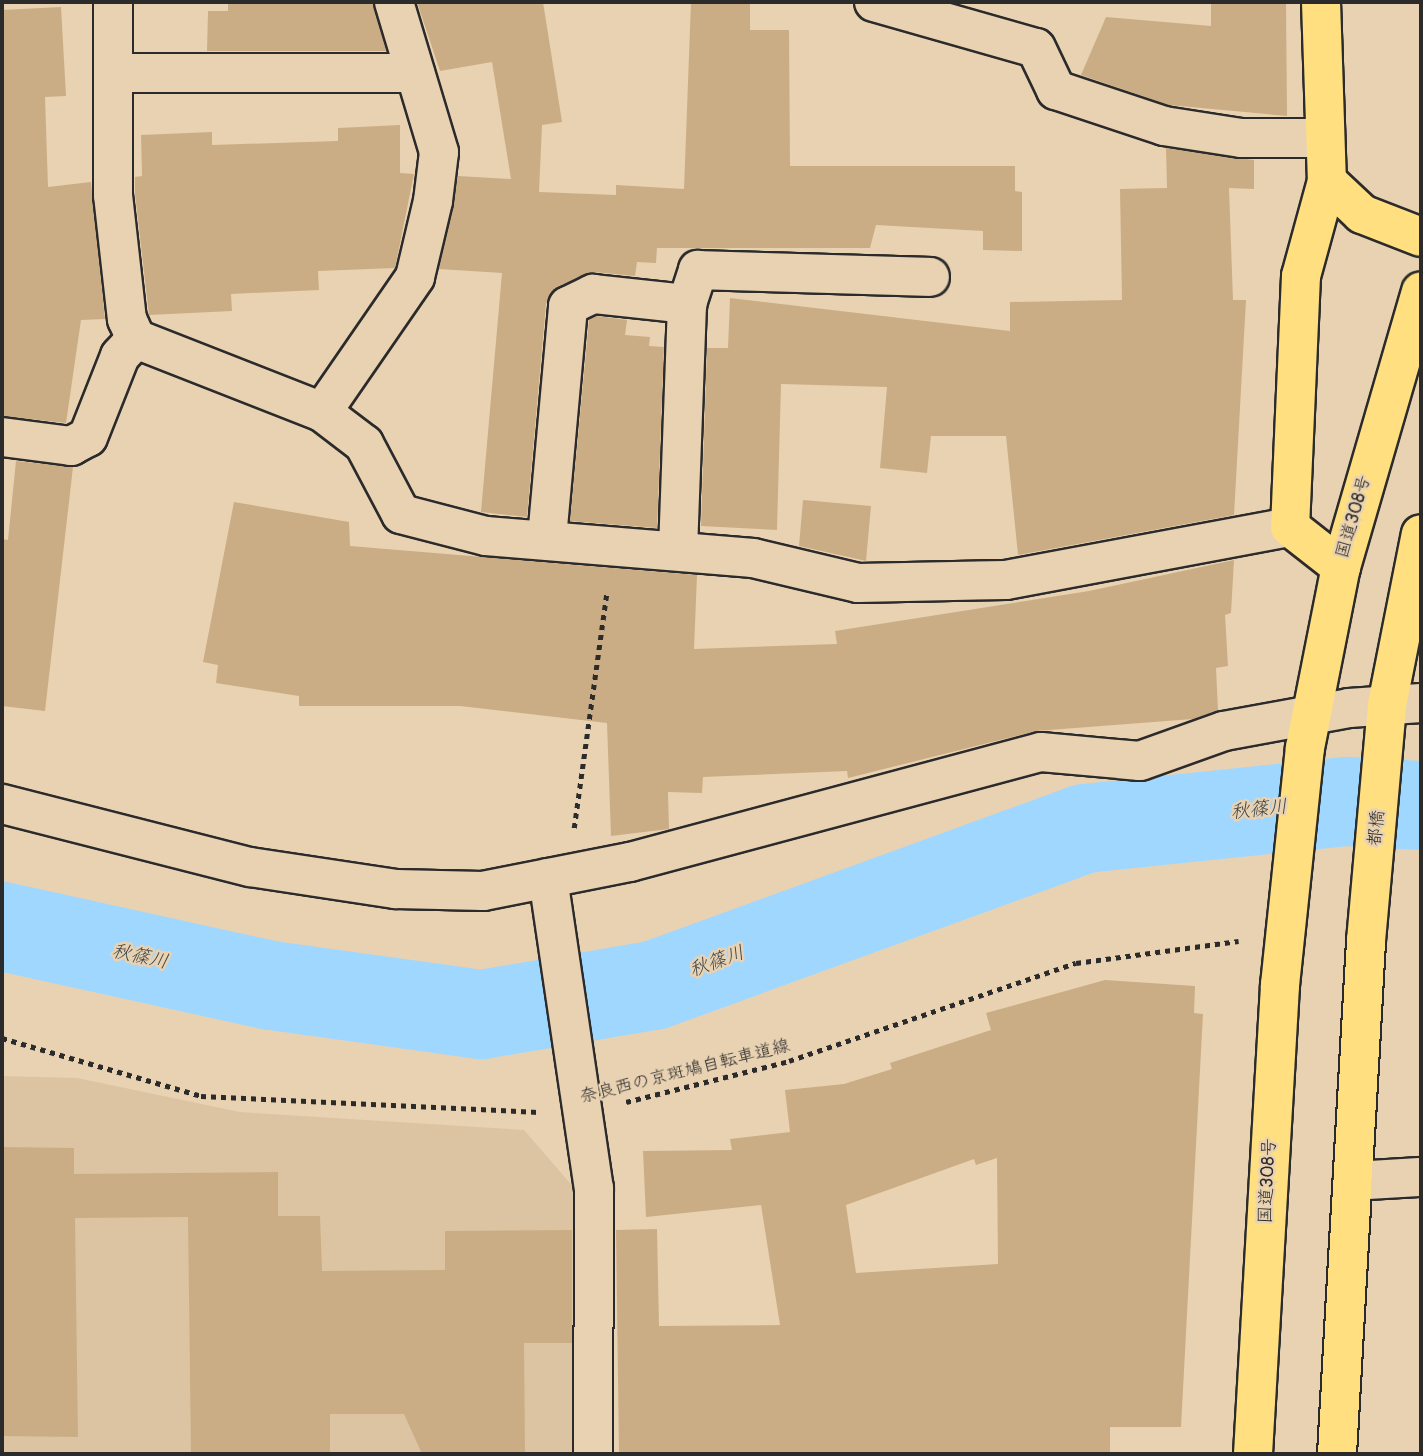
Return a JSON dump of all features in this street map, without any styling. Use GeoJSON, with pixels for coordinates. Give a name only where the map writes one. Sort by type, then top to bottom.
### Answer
{"type":"FeatureCollection","features":[{"type":"Feature","properties":{"kind":"highway"},"geometry":{"type":"LineString","coordinates":[[1321,2],[1323,138],[1327,181],[1301,276],[1290,527],[1341,567]]}},
{"type":"Feature","properties":{"kind":"highway"},"geometry":{"type":"LineString","coordinates":[[1327,181],[1362,214],[1421,237]]}},
{"type":"Feature","properties":{"kind":"highway","name":"国道308号"},"geometry":{"type":"LineString","coordinates":[[1309,733],[1341,567],[1421,291]]}},
{"type":"Feature","properties":{"kind":"highway"},"geometry":{"type":"LineString","coordinates":[[1398,714],[1421,534]]}},
{"type":"Feature","properties":{"kind":"highway","name":"都橋"},"geometry":{"type":"LineString","coordinates":[[1353,1181],[1368,922],[1398,714]]}},
{"type":"Feature","properties":{"kind":"highway"},"geometry":{"type":"LineString","coordinates":[[1285,926],[1309,733]]}},
{"type":"Feature","properties":{"kind":"highway","name":"国道308号"},"geometry":{"type":"LineString","coordinates":[[1252,1454],[1285,926]]}},
{"type":"Feature","properties":{"kind":"highway"},"geometry":{"type":"LineString","coordinates":[[1337,1454],[1353,1181]]}},
{"type":"Feature","properties":{"kind":"street"},"geometry":{"type":"LineString","coordinates":[[113,2],[113,195],[127,319],[136,339],[322,412],[364,444],[401,514],[486,536],[547,538],[753,558],[858,583],[1006,580],[1290,527]]}},
{"type":"Feature","properties":{"kind":"street"},"geometry":{"type":"LineString","coordinates":[[322,412],[415,277],[439,152],[394,2]]}},
{"type":"Feature","properties":{"kind":"street"},"geometry":{"type":"LineString","coordinates":[[874,2],[1036,48],[1056,90],[1164,126],[1241,138],[1323,138]]}},
{"type":"Feature","properties":{"kind":"street"},"geometry":{"type":"LineString","coordinates":[[113,73],[415,73]]}},
{"type":"Feature","properties":{"kind":"street"},"geometry":{"type":"LineString","coordinates":[[678,550],[687,304],[698,270],[930,277]]}},
{"type":"Feature","properties":{"kind":"street"},"geometry":{"type":"LineString","coordinates":[[547,538],[568,306],[593,294],[687,304]]}},
{"type":"Feature","properties":{"kind":"street"},"geometry":{"type":"LineString","coordinates":[[2,437],[71,446],[88,437],[120,356],[136,339]]}},
{"type":"Feature","properties":{"kind":"street"},"geometry":{"type":"LineString","coordinates":[[2,804],[250,867],[396,889],[483,891],[555,881],[1041,752],[1140,761],[1224,731],[1309,733],[1398,714]]}},
{"type":"Feature","properties":{"kind":"street"},"geometry":{"type":"LineString","coordinates":[[555,881],[579,1106],[594,1188],[593,1454]]}},
{"type":"Feature","properties":{"kind":"street"},"geometry":{"type":"LineString","coordinates":[[1353,1181],[1421,1177]]}},
{"type":"Feature","properties":{"kind":"path"},"geometry":{"type":"LineString","coordinates":[[555,881],[614,545]]}},
{"type":"Feature","properties":{"kind":"path","name":"奈良西の京斑鳩自転車道線"},"geometry":{"type":"LineString","coordinates":[[2,1038],[201,1096],[579,1106],[789,1061],[1076,963],[1231,941],[1285,926]]}},
{"type":"Feature","properties":{"kind":"shaded area"},"geometry":{"type":"Polygon","coordinates":[[[2,1076],[77,1078],[240,1112],[524,1130],[589,1205],[587,1454],[2,1454],[2,1076]]]}},
{"type":"Feature","properties":{"kind":"building"},"geometry":{"type":"Polygon","coordinates":[[[228,2],[373,2],[386,51],[207,51],[208,11],[228,11],[228,2]]]}},
{"type":"Feature","properties":{"kind":"building"},"geometry":{"type":"Polygon","coordinates":[[[417,2],[543,2],[562,122],[542,125],[539,192],[616,195],[616,185],[684,189],[691,2],[750,2],[750,30],[789,30],[790,166],[1015,166],[1015,191],[1022,192],[1022,251],[983,250],[983,231],[876,225],[870,248],[657,248],[656,263],[637,262],[635,276],[595,272],[559,286],[546,304],[527,517],[481,512],[502,273],[439,269],[458,176],[511,179],[492,62],[440,71],[417,2]]]}},
{"type":"Feature","properties":{"kind":"building"},"geometry":{"type":"Polygon","coordinates":[[[1211,2],[1286,2],[1287,116],[1169,105],[1081,75],[1106,17],[1211,26],[1211,2]]]}},
{"type":"Feature","properties":{"kind":"building"},"geometry":{"type":"Polygon","coordinates":[[[61,7],[66,96],[45,97],[48,187],[91,182],[105,319],[81,320],[66,423],[2,416],[2,10],[61,7]]]}},
{"type":"Feature","properties":{"kind":"building"},"geometry":{"type":"Polygon","coordinates":[[[400,125],[400,173],[414,174],[395,268],[318,271],[319,290],[231,294],[232,311],[149,315],[135,194],[135,177],[142,176],[141,135],[212,132],[212,145],[338,141],[338,128],[400,125]]]}},
{"type":"Feature","properties":{"kind":"building"},"geometry":{"type":"Polygon","coordinates":[[[1166,148],[1254,160],[1254,189],[1229,188],[1233,300],[1246,300],[1234,515],[1018,555],[1006,436],[931,436],[927,473],[880,468],[887,387],[781,384],[777,530],[701,526],[707,348],[728,348],[730,298],[1010,331],[1010,302],[1122,300],[1120,189],[1167,188],[1166,148]]]}},
{"type":"Feature","properties":{"kind":"building"},"geometry":{"type":"Polygon","coordinates":[[[597,316],[627,320],[625,335],[650,337],[649,346],[664,347],[657,528],[570,521],[589,320],[597,316]]]}},
{"type":"Feature","properties":{"kind":"building"},"geometry":{"type":"Polygon","coordinates":[[[16,461],[73,467],[45,711],[2,706],[2,539],[8,540],[16,461]]]}},
{"type":"Feature","properties":{"kind":"building"},"geometry":{"type":"Polygon","coordinates":[[[803,500],[871,506],[866,561],[799,546],[803,500]]]}},
{"type":"Feature","properties":{"kind":"building"},"geometry":{"type":"Polygon","coordinates":[[[234,502],[349,522],[350,546],[697,575],[694,649],[837,644],[835,631],[1089,591],[1234,560],[1231,613],[1225,615],[1228,666],[1216,668],[1218,710],[1193,719],[1036,731],[848,778],[847,771],[703,777],[702,793],[668,792],[669,829],[611,836],[607,723],[460,706],[299,706],[299,696],[216,683],[218,665],[203,662],[234,502]]]}},
{"type":"Feature","properties":{"kind":"building"},"geometry":{"type":"Polygon","coordinates":[[[1105,980],[1195,986],[1194,1013],[1203,1014],[1181,1427],[1110,1427],[1110,1454],[619,1454],[616,1230],[657,1229],[659,1326],[780,1325],[761,1205],[646,1217],[643,1151],[732,1150],[730,1139],[790,1132],[785,1090],[844,1084],[892,1069],[890,1063],[991,1030],[986,1013],[1105,980]],[[997,1158],[976,1165],[974,1159],[846,1205],[856,1273],[998,1264],[997,1158]]]}},
{"type":"Feature","properties":{"kind":"building"},"geometry":{"type":"Polygon","coordinates":[[[2,1147],[74,1148],[74,1174],[278,1172],[278,1216],[320,1216],[322,1271],[445,1270],[445,1231],[572,1230],[572,1343],[524,1343],[525,1454],[422,1454],[404,1414],[330,1414],[330,1454],[191,1454],[188,1217],[75,1218],[78,1437],[2,1436],[2,1147]]]}},
{"type":"Feature","properties":{"kind":"waterway","name":"秋篠川"},"geometry":{"type":"LineString","coordinates":[[2,926],[271,985],[481,1014],[653,985],[1084,828],[1347,801],[1421,805]]}}]}
